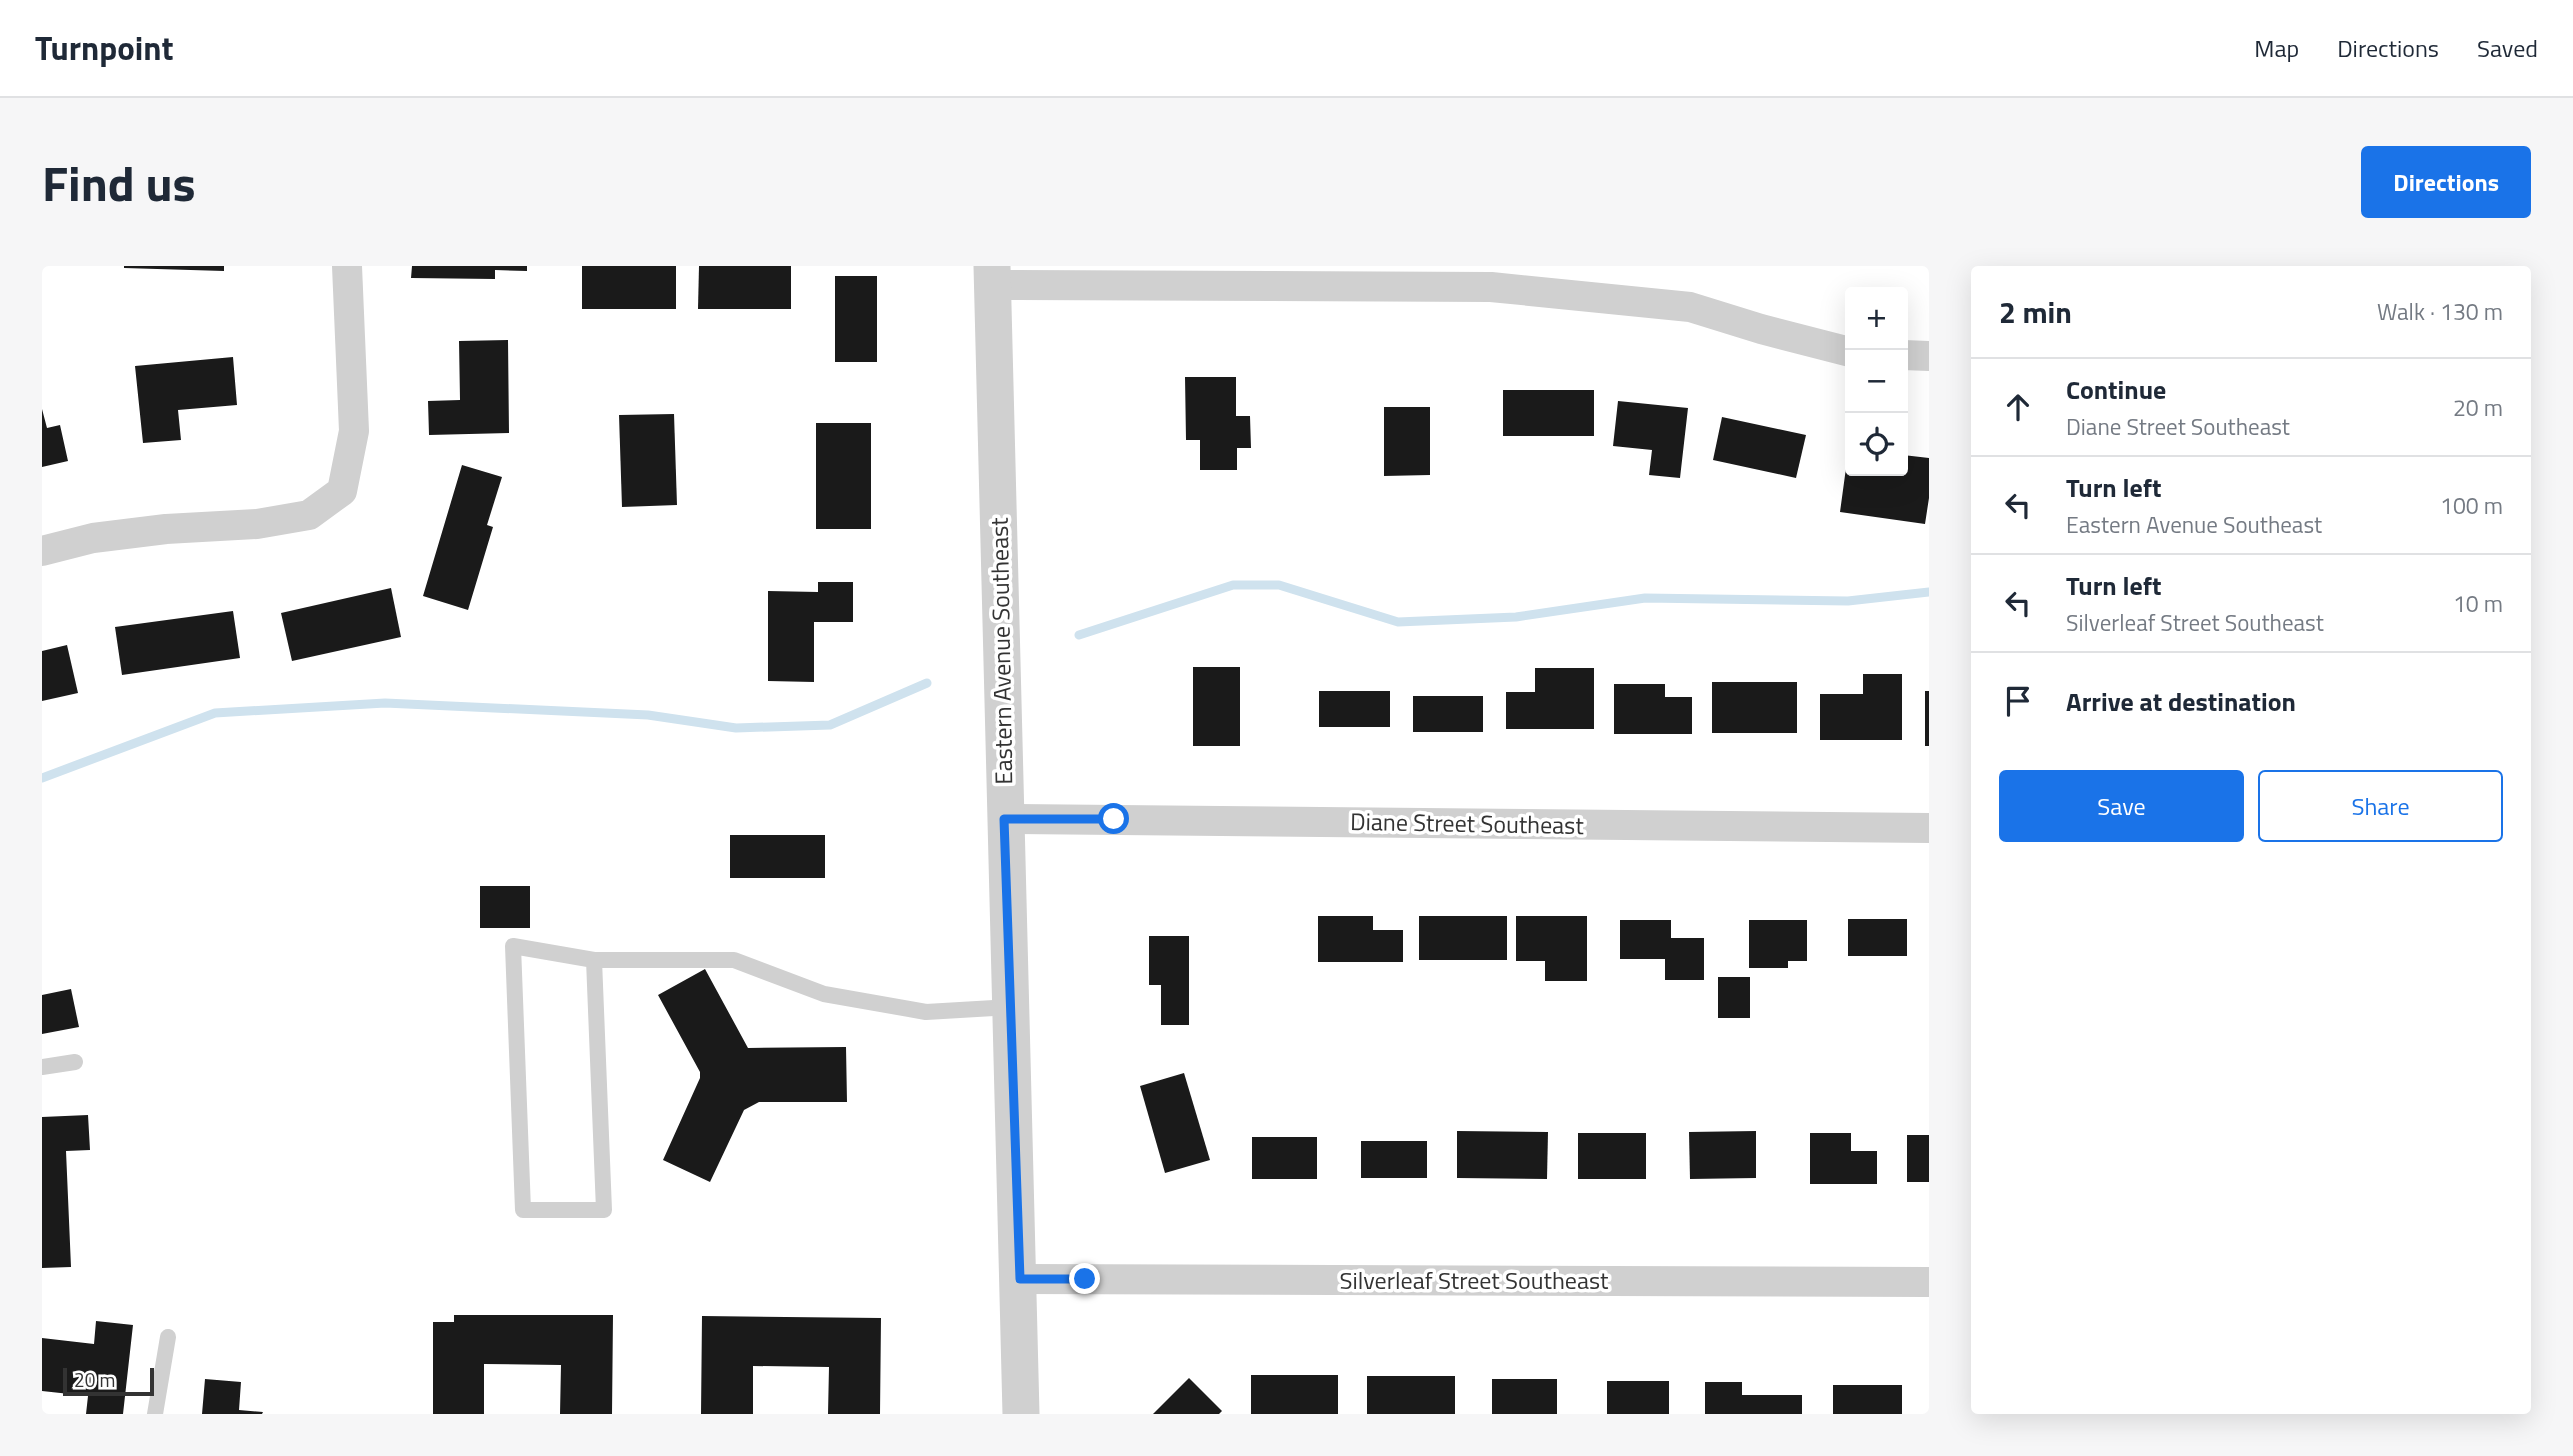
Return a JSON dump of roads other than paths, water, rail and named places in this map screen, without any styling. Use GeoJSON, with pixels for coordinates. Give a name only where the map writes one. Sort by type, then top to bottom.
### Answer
{"type":"FeatureCollection","features":[{"type":"Feature","properties":{"kind":"street"},"geometry":{"type":"LineString","coordinates":[[42,551],[93,537],[257,524],[309,515],[342,491],[354,431],[347,266]]}},
{"type":"Feature","properties":{"kind":"street"},"geometry":{"type":"LineString","coordinates":[[992,275],[1491,287],[1690,307],[1845,351]]}},
{"type":"Feature","properties":{"kind":"street","name":"Eastern Avenue Southeast"},"geometry":{"type":"LineString","coordinates":[[992,275],[1004,819],[1020,1279],[1021,1414]]}},
{"type":"Feature","properties":{"kind":"street"},"geometry":{"type":"LineString","coordinates":[[1908,355],[1929,356]]}},
{"type":"Feature","properties":{"kind":"street","name":"Diane Street Southeast"},"geometry":{"type":"LineString","coordinates":[[1004,819],[1929,828]]}},
{"type":"Feature","properties":{"kind":"street","name":"Silverleaf Street Southeast"},"geometry":{"type":"LineString","coordinates":[[1020,1279],[1929,1282]]}},
{"type":"Feature","properties":{"kind":"lane"},"geometry":{"type":"LineString","coordinates":[[594,960],[604,1210],[523,1210],[513,946],[594,960],[734,960],[824,994],[926,1012],[1011,1007]]}},
{"type":"Feature","properties":{"kind":"lane"},"geometry":{"type":"LineString","coordinates":[[42,1067],[75,1062]]}},
{"type":"Feature","properties":{"kind":"lane"},"geometry":{"type":"LineString","coordinates":[[155,1414],[168,1337]]}},
{"type":"Feature","properties":{"kind":"waterway"},"geometry":{"type":"LineString","coordinates":[[1079,635],[1233,585],[1279,585],[1398,622],[1516,617],[1645,598],[1848,601],[1929,592]]}},
{"type":"Feature","properties":{"kind":"waterway"},"geometry":{"type":"LineString","coordinates":[[42,778],[215,713],[385,703],[648,715],[736,728],[830,725],[927,683]]}}]}
